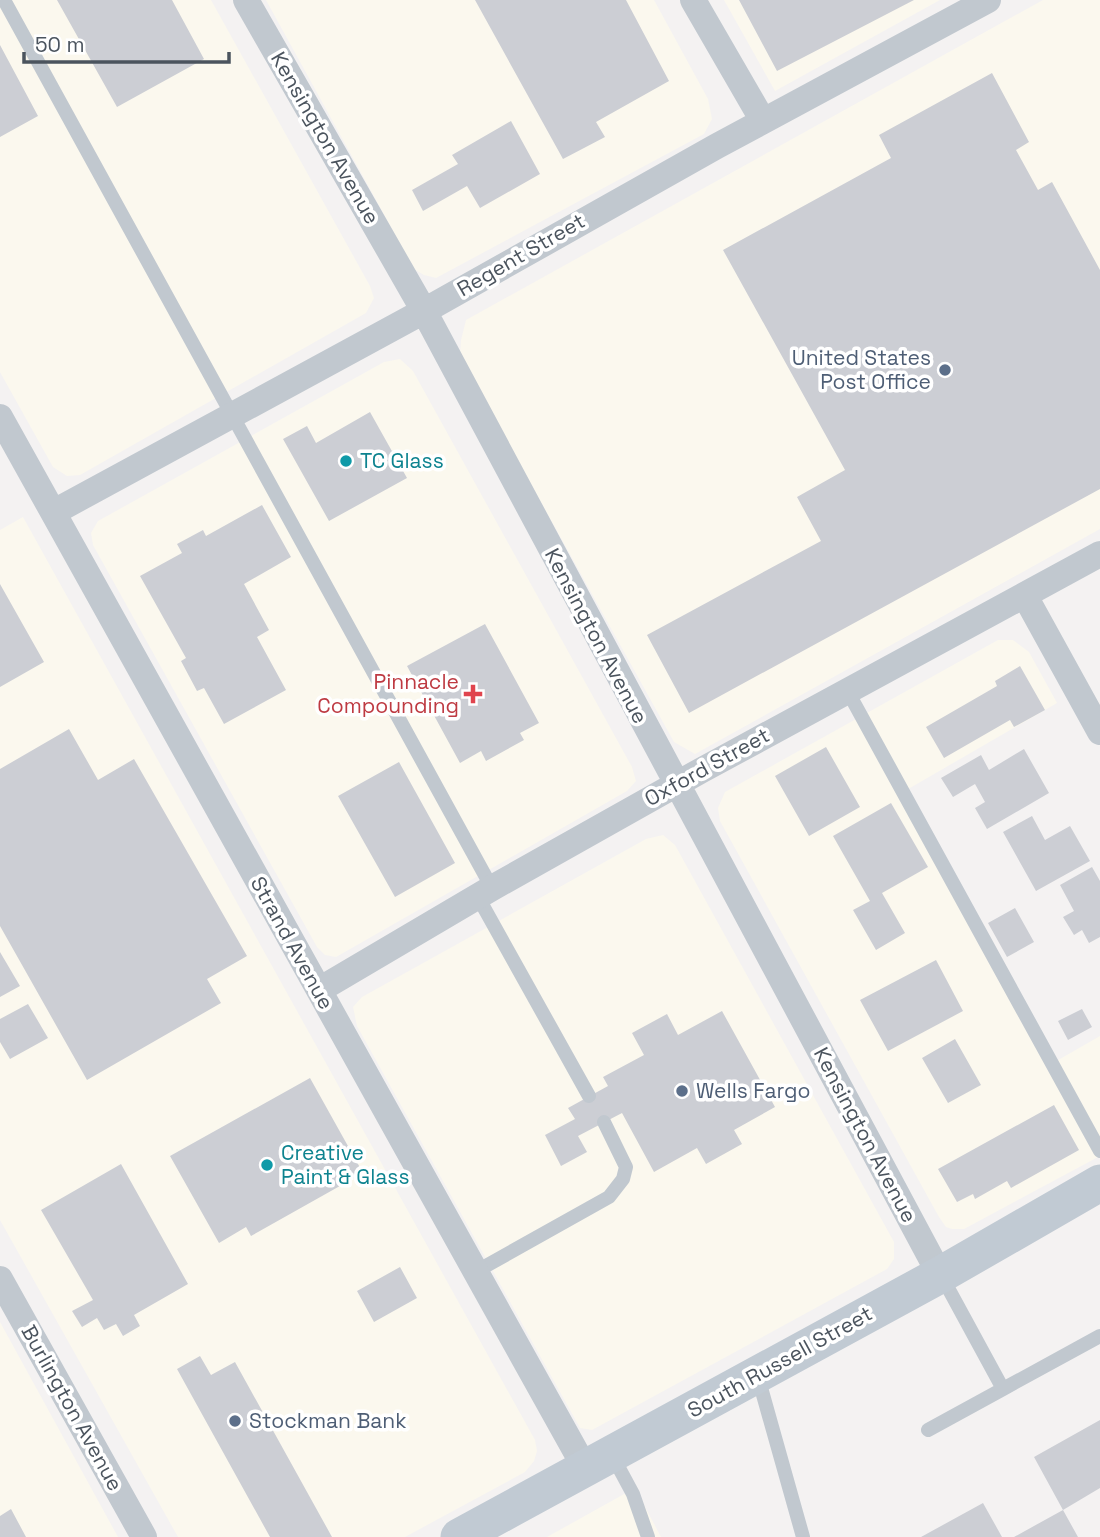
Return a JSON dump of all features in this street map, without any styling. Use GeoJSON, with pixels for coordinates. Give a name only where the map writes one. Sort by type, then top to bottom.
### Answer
{"type":"FeatureCollection","features":[{"type":"Feature","properties":{"kind":"main road","name":"South Russell Street"},"geometry":{"type":"LineString","coordinates":[[458,1537],[940,1275],[1100,1184]]}},
{"type":"Feature","properties":{"kind":"street","name":"Kensington Avenue"},"geometry":{"type":"LineString","coordinates":[[246,0],[424,311],[940,1275]]}},
{"type":"Feature","properties":{"kind":"street"},"geometry":{"type":"LineString","coordinates":[[693,0],[763,121]]}},
{"type":"Feature","properties":{"kind":"street","name":"Regent Street"},"geometry":{"type":"LineString","coordinates":[[54,512],[988,0]]}},
{"type":"Feature","properties":{"kind":"street","name":"Strand Avenue"},"geometry":{"type":"LineString","coordinates":[[0,417],[475,1272],[598,1461]]}},
{"type":"Feature","properties":{"kind":"street","name":"Oxford Street"},"geometry":{"type":"LineString","coordinates":[[319,990],[676,784],[1100,554]]}},
{"type":"Feature","properties":{"kind":"street"},"geometry":{"type":"LineString","coordinates":[[1025,596],[1100,732]]}},
{"type":"Feature","properties":{"kind":"street","name":"Burlington Avenue"},"geometry":{"type":"LineString","coordinates":[[0,1279],[144,1537]]}},
{"type":"Feature","properties":{"kind":"lane"},"geometry":{"type":"LineString","coordinates":[[4,0],[232,414],[485,892],[589,1096]]}},
{"type":"Feature","properties":{"kind":"lane"},"geometry":{"type":"LineString","coordinates":[[847,690],[1100,1151]]}},
{"type":"Feature","properties":{"kind":"lane"},"geometry":{"type":"LineString","coordinates":[[475,1272],[609,1197],[623,1179],[626,1167],[604,1122]]}},
{"type":"Feature","properties":{"kind":"lane"},"geometry":{"type":"LineString","coordinates":[[940,1275],[1003,1389]]}},
{"type":"Feature","properties":{"kind":"lane"},"geometry":{"type":"LineString","coordinates":[[928,1430],[1100,1336]]}},
{"type":"Feature","properties":{"kind":"lane"},"geometry":{"type":"LineString","coordinates":[[757,1374],[803,1537]]}},
{"type":"Feature","properties":{"kind":"lane"},"geometry":{"type":"LineString","coordinates":[[598,1461],[634,1494],[648,1537]]}},
{"type":"Feature","properties":{"kind":"shaded area"},"geometry":{"type":"Polygon","coordinates":[[[0,0],[211,0],[370,286],[374,298],[366,313],[80,475],[67,476],[53,467],[0,372],[0,0]]]}},
{"type":"Feature","properties":{"kind":"shaded area"},"geometry":{"type":"Polygon","coordinates":[[[266,0],[654,0],[708,99],[712,119],[704,134],[436,278],[424,275],[414,269],[266,0]]]}},
{"type":"Feature","properties":{"kind":"shaded area"},"geometry":{"type":"Polygon","coordinates":[[[724,0],[940,0],[775,91],[724,0]]]}},
{"type":"Feature","properties":{"kind":"shaded area"},"geometry":{"type":"Polygon","coordinates":[[[1043,0],[1100,0],[1100,529],[695,754],[674,742],[460,356],[466,320],[1043,0]]]}},
{"type":"Feature","properties":{"kind":"shaded area"},"geometry":{"type":"Polygon","coordinates":[[[400,359],[413,371],[632,767],[636,781],[627,791],[336,957],[325,955],[317,947],[93,545],[91,533],[98,521],[384,362],[400,359]]]}},
{"type":"Feature","properties":{"kind":"shaded area"},"geometry":{"type":"Polygon","coordinates":[[[23,517],[535,1440],[537,1451],[534,1461],[525,1472],[405,1537],[178,1537],[0,1220],[0,530],[23,517]]]}},
{"type":"Feature","properties":{"kind":"shaded area"},"geometry":{"type":"Polygon","coordinates":[[[998,640],[1013,640],[1029,652],[1057,703],[903,792],[1053,1063],[1100,1036],[1100,1156],[964,1229],[952,1229],[946,1227],[939,1217],[720,821],[718,808],[725,792],[998,640]]]}},
{"type":"Feature","properties":{"kind":"shaded area"},"geometry":{"type":"Polygon","coordinates":[[[663,835],[675,845],[894,1242],[894,1259],[887,1269],[592,1430],[580,1428],[357,1026],[353,1007],[362,997],[646,839],[663,835]]]}},
{"type":"Feature","properties":{"kind":"shaded area"},"geometry":{"type":"Polygon","coordinates":[[[0,1322],[118,1537],[0,1537],[0,1322]]]}},
{"type":"Feature","properties":{"kind":"shaded area"},"geometry":{"type":"Polygon","coordinates":[[[635,1488],[661,1537],[547,1537],[635,1488]]]}},
{"type":"Feature","properties":{"kind":"building"},"geometry":{"type":"Polygon","coordinates":[[[57,0],[172,0],[204,59],[117,107],[57,0]]]}},
{"type":"Feature","properties":{"kind":"building"},"geometry":{"type":"Polygon","coordinates":[[[475,0],[626,0],[669,81],[596,122],[605,137],[563,159],[475,0]]]}},
{"type":"Feature","properties":{"kind":"building"},"geometry":{"type":"Polygon","coordinates":[[[739,0],[914,0],[777,71],[739,0]]]}},
{"type":"Feature","properties":{"kind":"building"},"geometry":{"type":"Polygon","coordinates":[[[0,45],[38,116],[0,137],[0,45]]]}},
{"type":"Feature","properties":{"kind":"building","name":"United States Post Office"},"geometry":{"type":"Polygon","coordinates":[[[992,73],[1029,142],[1016,150],[1038,190],[1052,182],[1100,270],[1100,489],[689,713],[647,635],[821,541],[797,497],[845,470],[723,250],[891,158],[879,135],[992,73]]]}},
{"type":"Feature","properties":{"kind":"building"},"geometry":{"type":"Polygon","coordinates":[[[511,121],[540,174],[480,208],[467,186],[423,211],[412,190],[458,164],[452,155],[511,121]]]}},
{"type":"Feature","properties":{"kind":"building","name":"TC Glass"},"geometry":{"type":"Polygon","coordinates":[[[370,412],[407,478],[329,521],[283,439],[307,426],[316,443],[370,412]]]}},
{"type":"Feature","properties":{"kind":"building"},"geometry":{"type":"Polygon","coordinates":[[[262,505],[291,557],[244,584],[269,630],[257,637],[286,690],[224,724],[204,688],[197,691],[181,661],[186,658],[140,576],[182,553],[177,544],[203,530],[206,536],[262,505]]]}},
{"type":"Feature","properties":{"kind":"building"},"geometry":{"type":"Polygon","coordinates":[[[0,584],[44,662],[0,687],[0,584]]]}},
{"type":"Feature","properties":{"kind":"building","name":"Pinnacle Compounding"},"geometry":{"type":"Polygon","coordinates":[[[485,624],[539,723],[520,733],[524,740],[486,761],[481,751],[460,763],[407,666],[485,624]]]}},
{"type":"Feature","properties":{"kind":"building"},"geometry":{"type":"Polygon","coordinates":[[[1020,666],[1045,710],[1014,727],[1010,720],[944,758],[926,727],[997,686],[995,681],[1020,666]]]}},
{"type":"Feature","properties":{"kind":"building"},"geometry":{"type":"Polygon","coordinates":[[[69,729],[98,780],[134,759],[247,956],[207,979],[221,1003],[87,1080],[0,926],[0,769],[69,729]]]}},
{"type":"Feature","properties":{"kind":"building"},"geometry":{"type":"Polygon","coordinates":[[[826,747],[860,807],[809,836],[775,776],[826,747]]]}},
{"type":"Feature","properties":{"kind":"building"},"geometry":{"type":"Polygon","coordinates":[[[1024,749],[1049,793],[987,829],[975,808],[985,802],[975,784],[953,797],[941,778],[981,755],[989,770],[1024,749]]]}},
{"type":"Feature","properties":{"kind":"building"},"geometry":{"type":"Polygon","coordinates":[[[399,762],[455,863],[395,897],[338,796],[399,762]]]}},
{"type":"Feature","properties":{"kind":"building"},"geometry":{"type":"Polygon","coordinates":[[[891,803],[928,867],[882,893],[905,933],[876,950],[853,910],[870,901],[833,836],[891,803]]]}},
{"type":"Feature","properties":{"kind":"building"},"geometry":{"type":"Polygon","coordinates":[[[1032,816],[1045,840],[1070,826],[1090,861],[1036,891],[1003,832],[1032,816]]]}},
{"type":"Feature","properties":{"kind":"building"},"geometry":{"type":"Polygon","coordinates":[[[1092,867],[1100,881],[1100,937],[1089,943],[1082,930],[1074,935],[1063,917],[1074,911],[1060,885],[1092,867]]]}},
{"type":"Feature","properties":{"kind":"building"},"geometry":{"type":"Polygon","coordinates":[[[1015,908],[1034,942],[1007,957],[988,923],[1015,908]]]}},
{"type":"Feature","properties":{"kind":"building"},"geometry":{"type":"Polygon","coordinates":[[[0,952],[20,986],[0,997],[0,952]]]}},
{"type":"Feature","properties":{"kind":"building"},"geometry":{"type":"Polygon","coordinates":[[[936,960],[963,1011],[888,1051],[860,1000],[936,960]]]}},
{"type":"Feature","properties":{"kind":"building"},"geometry":{"type":"Polygon","coordinates":[[[28,1004],[48,1038],[10,1059],[0,1042],[0,1019],[28,1004]]]}},
{"type":"Feature","properties":{"kind":"building"},"geometry":{"type":"Polygon","coordinates":[[[1082,1009],[1092,1027],[1068,1040],[1058,1021],[1082,1009]]]}},
{"type":"Feature","properties":{"kind":"building","name":"Wells Fargo"},"geometry":{"type":"Polygon","coordinates":[[[722,1011],[775,1107],[734,1130],[742,1144],[706,1164],[697,1148],[654,1172],[622,1113],[578,1136],[587,1152],[561,1166],[545,1135],[575,1119],[568,1108],[608,1086],[603,1077],[644,1055],[632,1033],[667,1014],[678,1035],[722,1011]]]}},
{"type":"Feature","properties":{"kind":"building"},"geometry":{"type":"Polygon","coordinates":[[[955,1039],[981,1085],[948,1103],[922,1058],[955,1039]]]}},
{"type":"Feature","properties":{"kind":"building","name":"Creative Paint & Glass"},"geometry":{"type":"Polygon","coordinates":[[[310,1078],[363,1173],[251,1236],[246,1227],[219,1243],[170,1156],[310,1078]]]}},
{"type":"Feature","properties":{"kind":"building"},"geometry":{"type":"Polygon","coordinates":[[[1054,1105],[1079,1150],[1011,1188],[1007,1181],[975,1199],[973,1194],[957,1202],[938,1169],[1054,1105]]]}},
{"type":"Feature","properties":{"kind":"building"},"geometry":{"type":"Polygon","coordinates":[[[121,1164],[188,1284],[134,1315],[140,1326],[123,1336],[116,1324],[104,1330],[97,1318],[82,1327],[72,1311],[93,1300],[41,1210],[121,1164]]]}},
{"type":"Feature","properties":{"kind":"building"},"geometry":{"type":"Polygon","coordinates":[[[400,1267],[417,1298],[374,1322],[357,1291],[400,1267]]]}},
{"type":"Feature","properties":{"kind":"building"},"geometry":{"type":"Polygon","coordinates":[[[200,1356],[211,1375],[235,1362],[332,1537],[270,1537],[177,1369],[200,1356]]]}},
{"type":"Feature","properties":{"kind":"building"},"geometry":{"type":"Polygon","coordinates":[[[1100,1420],[1100,1488],[1063,1510],[1034,1457],[1100,1420]]]}},
{"type":"Feature","properties":{"kind":"building"},"geometry":{"type":"Polygon","coordinates":[[[983,1503],[1002,1537],[921,1537],[983,1503]]]}},
{"type":"Feature","properties":{"kind":"building"},"geometry":{"type":"Polygon","coordinates":[[[11,1509],[26,1537],[0,1537],[0,1516],[11,1509]]]}},
{"type":"Feature","properties":{"kind":"building"},"geometry":{"type":"Polygon","coordinates":[[[1063,1510],[1078,1537],[1014,1537],[1063,1510]]]}},
{"type":"Feature","properties":{"kind":"place","name":"United States Post Office"},"geometry":{"type":"Point","coordinates":[945,370]}},
{"type":"Feature","properties":{"kind":"place","name":"TC Glass"},"geometry":{"type":"Point","coordinates":[346,461]}},
{"type":"Feature","properties":{"kind":"place","name":"Pinnacle Compounding"},"geometry":{"type":"Point","coordinates":[473,694]}},
{"type":"Feature","properties":{"kind":"place","name":"Wells Fargo"},"geometry":{"type":"Point","coordinates":[682,1091]}},
{"type":"Feature","properties":{"kind":"place","name":"Creative Paint & Glass"},"geometry":{"type":"Point","coordinates":[267,1165]}},
{"type":"Feature","properties":{"kind":"place","name":"Stockman Bank"},"geometry":{"type":"Point","coordinates":[235,1421]}}]}
